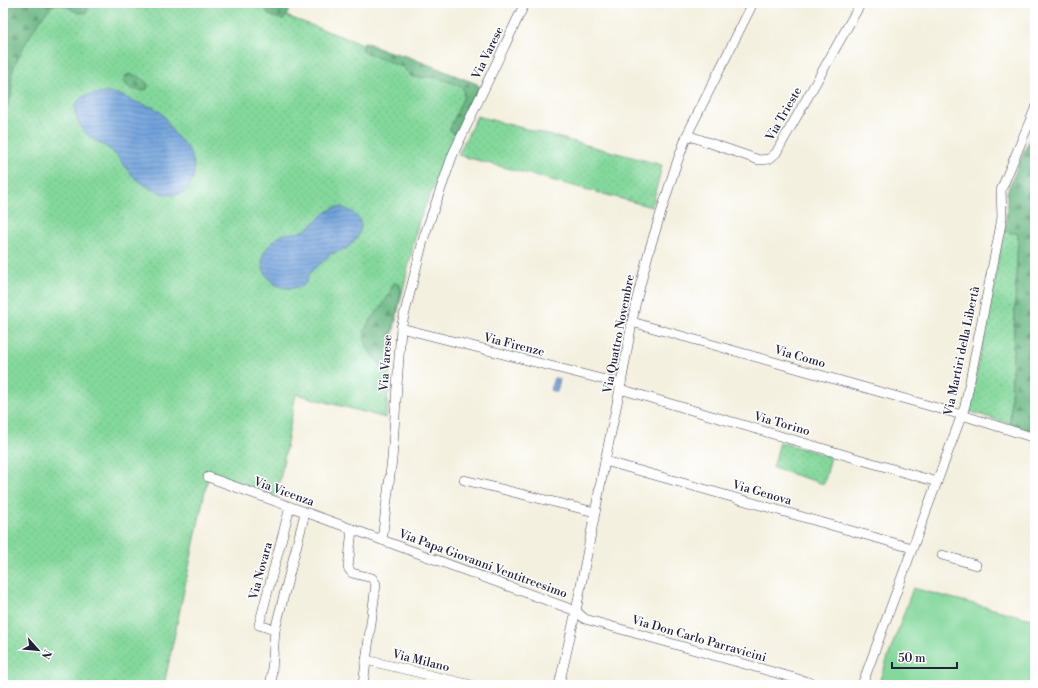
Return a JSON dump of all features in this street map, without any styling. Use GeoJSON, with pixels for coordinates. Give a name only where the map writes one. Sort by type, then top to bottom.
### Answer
{"type":"FeatureCollection","features":[{"type":"Feature","properties":{"kind":"street","name":"Via Varese"},"geometry":{"type":"LineString","coordinates":[[382,540],[392,459],[401,328],[424,237],[453,154],[525,3]]}},
{"type":"Feature","properties":{"kind":"street","name":"Via Quattro Novembre"},"geometry":{"type":"LineString","coordinates":[[558,685],[576,611],[640,284],[651,244],[687,135],[753,3]]}},
{"type":"Feature","properties":{"kind":"street","name":"Via Trieste"},"geometry":{"type":"LineString","coordinates":[[687,135],[759,160],[769,159],[776,153],[861,3]]}},
{"type":"Feature","properties":{"kind":"street","name":"Via Martiri della Libertà"},"geometry":{"type":"LineString","coordinates":[[862,685],[965,406],[1000,229],[1002,217],[1001,192],[1035,109]]}},
{"type":"Feature","properties":{"kind":"street","name":"Via Como"},"geometry":{"type":"LineString","coordinates":[[632,322],[962,415],[1035,438]]}},
{"type":"Feature","properties":{"kind":"street","name":"Via Firenze"},"geometry":{"type":"LineString","coordinates":[[401,328],[621,387]]}},
{"type":"Feature","properties":{"kind":"street","name":"Via Torino"},"geometry":{"type":"LineString","coordinates":[[621,387],[937,482]]}},
{"type":"Feature","properties":{"kind":"street","name":"Via Genova"},"geometry":{"type":"LineString","coordinates":[[605,461],[912,548]]}},
{"type":"Feature","properties":{"kind":"street","name":"Via Vicenza"},"geometry":{"type":"LineString","coordinates":[[208,477],[352,529]]}},
{"type":"Feature","properties":{"kind":"street"},"geometry":{"type":"LineString","coordinates":[[464,480],[595,512]]}},
{"type":"Feature","properties":{"kind":"street","name":"Via Novara"},"geometry":{"type":"LineString","coordinates":[[275,630],[259,625],[290,507]]}},
{"type":"Feature","properties":{"kind":"street"},"geometry":{"type":"LineString","coordinates":[[270,685],[275,630],[305,512]]}},
{"type":"Feature","properties":{"kind":"street"},"geometry":{"type":"LineString","coordinates":[[363,685],[376,584],[372,578],[352,573],[348,568],[352,529],[382,540]]}},
{"type":"Feature","properties":{"kind":"street","name":"Via Papa Giovanni Ventitreesimo"},"geometry":{"type":"LineString","coordinates":[[382,540],[576,611]]}},
{"type":"Feature","properties":{"kind":"street"},"geometry":{"type":"LineString","coordinates":[[942,555],[976,565]]}},
{"type":"Feature","properties":{"kind":"street","name":"Via Don Carlo Parravicini"},"geometry":{"type":"LineString","coordinates":[[576,611],[585,619],[819,685]]}},
{"type":"Feature","properties":{"kind":"street","name":"Via Milano"},"geometry":{"type":"LineString","coordinates":[[366,660],[471,685]]}},
{"type":"Feature","properties":{"kind":"green space"},"geometry":{"type":"Polygon","coordinates":[[[3,3],[286,3],[281,14],[478,87],[419,220],[393,333],[386,418],[296,394],[277,496],[209,472],[164,685],[3,685],[3,3]]]}},
{"type":"Feature","properties":{"kind":"green space"},"geometry":{"type":"Polygon","coordinates":[[[3,3],[84,3],[88,8],[87,12],[78,13],[63,5],[56,4],[44,14],[24,46],[14,66],[11,75],[11,97],[3,116],[3,3]]]}},
{"type":"Feature","properties":{"kind":"green space"},"geometry":{"type":"Polygon","coordinates":[[[258,3],[292,3],[287,16],[282,20],[269,15],[264,6],[258,3]]]}},
{"type":"Feature","properties":{"kind":"green space"},"geometry":{"type":"Polygon","coordinates":[[[364,43],[409,57],[477,84],[479,86],[479,91],[457,132],[453,133],[450,128],[464,96],[463,88],[437,78],[418,78],[412,76],[402,67],[364,52],[362,50],[364,43]]]}},
{"type":"Feature","properties":{"kind":"green space"},"geometry":{"type":"Polygon","coordinates":[[[129,74],[142,79],[148,85],[147,89],[135,90],[128,86],[126,84],[125,76],[129,74]]]}},
{"type":"Feature","properties":{"kind":"green space"},"geometry":{"type":"Polygon","coordinates":[[[477,116],[662,165],[652,207],[458,155],[477,116]]]}},
{"type":"Feature","properties":{"kind":"green space"},"geometry":{"type":"Polygon","coordinates":[[[1035,126],[1035,432],[1010,424],[1018,234],[1004,231],[1007,208],[1007,192],[1035,126]]]}},
{"type":"Feature","properties":{"kind":"green space"},"geometry":{"type":"Polygon","coordinates":[[[1004,231],[1018,233],[1010,424],[969,411],[1004,231]]]}},
{"type":"Feature","properties":{"kind":"green space"},"geometry":{"type":"Polygon","coordinates":[[[396,283],[400,285],[401,292],[392,333],[389,361],[386,366],[383,366],[379,364],[366,345],[364,337],[365,330],[372,317],[387,298],[393,284],[396,283]]]}},
{"type":"Feature","properties":{"kind":"green space"},"geometry":{"type":"Polygon","coordinates":[[[780,442],[831,457],[824,484],[773,468],[780,442]]]}},
{"type":"Feature","properties":{"kind":"green space"},"geometry":{"type":"Polygon","coordinates":[[[913,588],[1035,620],[1035,685],[878,685],[913,588]]]}},
{"type":"Feature","properties":{"kind":"water"},"geometry":{"type":"Polygon","coordinates":[[[114,93],[153,107],[163,115],[175,135],[186,146],[193,159],[194,174],[186,191],[179,194],[170,195],[161,193],[143,184],[130,173],[113,152],[94,140],[81,127],[75,112],[77,102],[81,98],[87,96],[114,93]]]}},
{"type":"Feature","properties":{"kind":"water"},"geometry":{"type":"Polygon","coordinates":[[[337,207],[352,212],[358,218],[361,227],[355,241],[347,248],[329,255],[310,273],[303,286],[292,288],[281,287],[271,281],[264,272],[262,260],[264,252],[270,245],[282,235],[305,230],[324,214],[337,207]]]}},
{"type":"Feature","properties":{"kind":"water"},"geometry":{"type":"Polygon","coordinates":[[[554,378],[560,379],[557,392],[550,390],[554,378]]]}}]}
